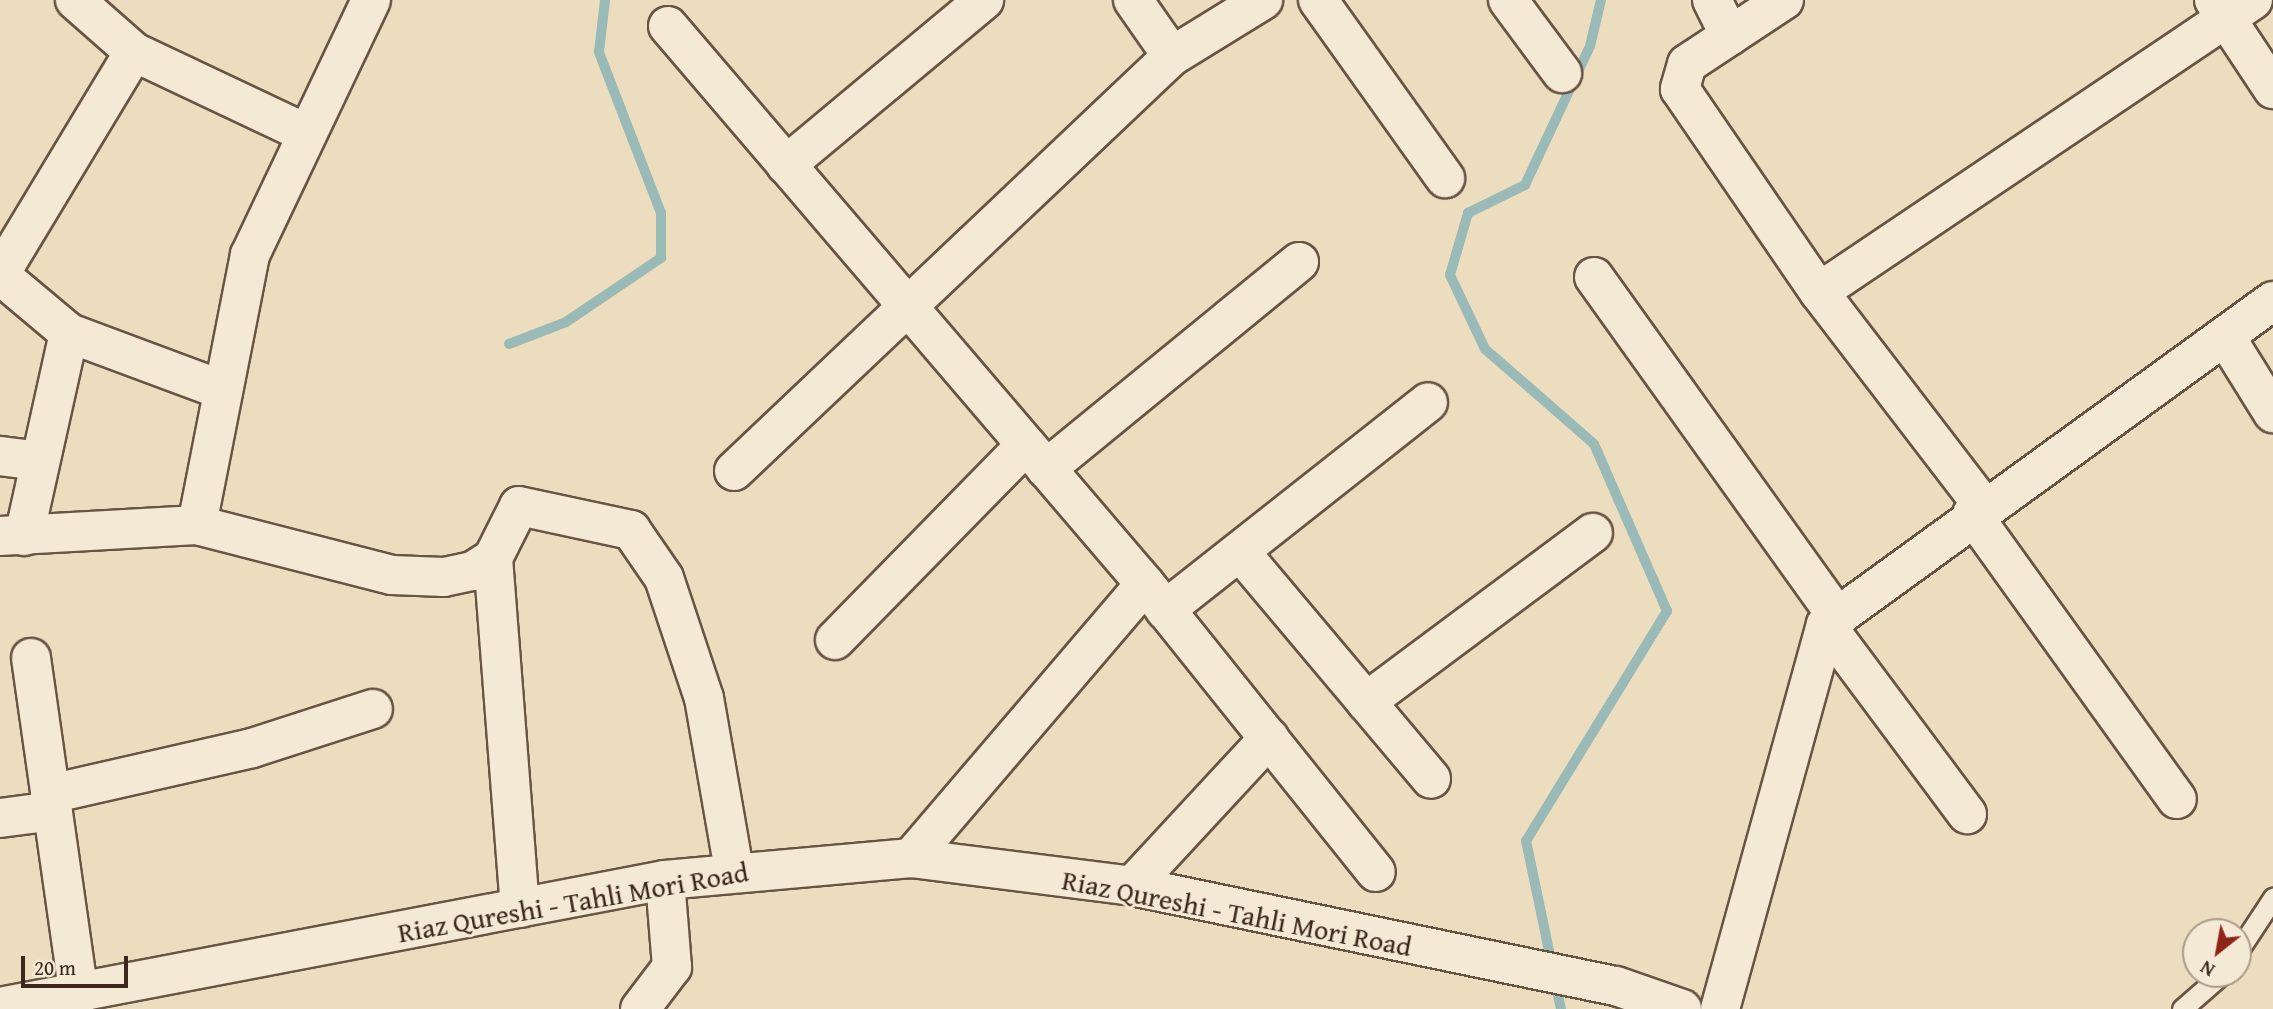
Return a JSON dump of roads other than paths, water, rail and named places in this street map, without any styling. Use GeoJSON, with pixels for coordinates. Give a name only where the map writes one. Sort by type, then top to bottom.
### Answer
{"type":"FeatureCollection","features":[{"type":"Feature","properties":{"kind":"street"},"geometry":{"type":"LineString","coordinates":[[75,0],[112,13],[134,52],[305,133]]}},
{"type":"Feature","properties":{"kind":"street"},"geometry":{"type":"LineString","coordinates":[[197,525],[247,265],[305,133],[371,0]]}},
{"type":"Feature","properties":{"kind":"street"},"geometry":{"type":"LineString","coordinates":[[786,165],[984,0]]}},
{"type":"Feature","properties":{"kind":"street"},"geometry":{"type":"LineString","coordinates":[[1133,0],[1172,56]]}},
{"type":"Feature","properties":{"kind":"street"},"geometry":{"type":"LineString","coordinates":[[734,471],[1172,56],[1263,0]]}},
{"type":"Feature","properties":{"kind":"street"},"geometry":{"type":"LineString","coordinates":[[1318,0],[1445,178]]}},
{"type":"Feature","properties":{"kind":"street"},"geometry":{"type":"LineString","coordinates":[[1508,0],[1562,73]]}},
{"type":"Feature","properties":{"kind":"street"},"geometry":{"type":"LineString","coordinates":[[1712,0],[1730,36]]}},
{"type":"Feature","properties":{"kind":"street"},"geometry":{"type":"LineString","coordinates":[[1784,0],[1687,64],[1680,89],[1819,292],[1978,510],[2177,799]]}},
{"type":"Feature","properties":{"kind":"street"},"geometry":{"type":"LineString","coordinates":[[1819,292],[2231,6],[2273,89]]}},
{"type":"Feature","properties":{"kind":"street"},"geometry":{"type":"LineString","coordinates":[[668,26],[1155,597],[1377,872]]}},
{"type":"Feature","properties":{"kind":"street"},"geometry":{"type":"LineString","coordinates":[[134,52],[0,275],[69,333],[222,390]]}},
{"type":"Feature","properties":{"kind":"street"},"geometry":{"type":"LineString","coordinates":[[835,640],[1036,457],[1300,262]]}},
{"type":"Feature","properties":{"kind":"street"},"geometry":{"type":"LineString","coordinates":[[1594,276],[1967,814]]}},
{"type":"Feature","properties":{"kind":"street"},"geometry":{"type":"LineString","coordinates":[[1720,1009],[1830,619],[1978,510],[2273,301]]}},
{"type":"Feature","properties":{"kind":"street"},"geometry":{"type":"LineString","coordinates":[[69,333],[40,461],[12,536],[197,525],[392,575],[444,577],[473,571],[493,558],[519,506],[610,522],[631,530],[654,554],[704,698],[734,870]]}},
{"type":"Feature","properties":{"kind":"street"},"geometry":{"type":"LineString","coordinates":[[2225,336],[2273,413]]}},
{"type":"Feature","properties":{"kind":"street"},"geometry":{"type":"LineString","coordinates":[[911,858],[1155,597],[1241,553],[1428,402]]}},
{"type":"Feature","properties":{"kind":"street"},"geometry":{"type":"LineString","coordinates":[[0,456],[40,461]]}},
{"type":"Feature","properties":{"kind":"street"},"geometry":{"type":"LineString","coordinates":[[1366,702],[1593,533]]}},
{"type":"Feature","properties":{"kind":"street"},"geometry":{"type":"LineString","coordinates":[[1241,553],[1431,779]]}},
{"type":"Feature","properties":{"kind":"street"},"geometry":{"type":"LineString","coordinates":[[493,558],[520,908]]}},
{"type":"Feature","properties":{"kind":"street"},"geometry":{"type":"LineString","coordinates":[[31,658],[79,996]]}},
{"type":"Feature","properties":{"kind":"street"},"geometry":{"type":"LineString","coordinates":[[0,818],[252,748],[373,709]]}},
{"type":"Feature","properties":{"kind":"street"},"geometry":{"type":"LineString","coordinates":[[1132,886],[1269,738]]}},
{"type":"Feature","properties":{"kind":"street","name":"Riaz Qureshi - Tahli Mori Road"},"geometry":{"type":"LineString","coordinates":[[0,1007],[79,996],[665,880],[734,870],[911,858],[1132,886],[1426,950],[1616,986],[1682,1009]]}},
{"type":"Feature","properties":{"kind":"street"},"geometry":{"type":"LineString","coordinates":[[640,1009],[672,967],[665,880]]}},
{"type":"Feature","properties":{"kind":"lane"},"geometry":{"type":"LineString","coordinates":[[2252,930],[2273,898]]}},
{"type":"Feature","properties":{"kind":"lane"},"geometry":{"type":"LineString","coordinates":[[2182,1009],[2206,988]]}},
{"type":"Feature","properties":{"kind":"waterway"},"geometry":{"type":"LineString","coordinates":[[509,344],[566,322],[661,258],[661,213],[599,52],[605,0]]}},
{"type":"Feature","properties":{"kind":"waterway"},"geometry":{"type":"LineString","coordinates":[[1552,965],[1526,841],[1667,611],[1594,444],[1485,349],[1450,275],[1468,213],[1525,185],[1590,46],[1601,0]]}},
{"type":"Feature","properties":{"kind":"waterway"},"geometry":{"type":"LineString","coordinates":[[1555,981],[1561,1009]]}}]}
